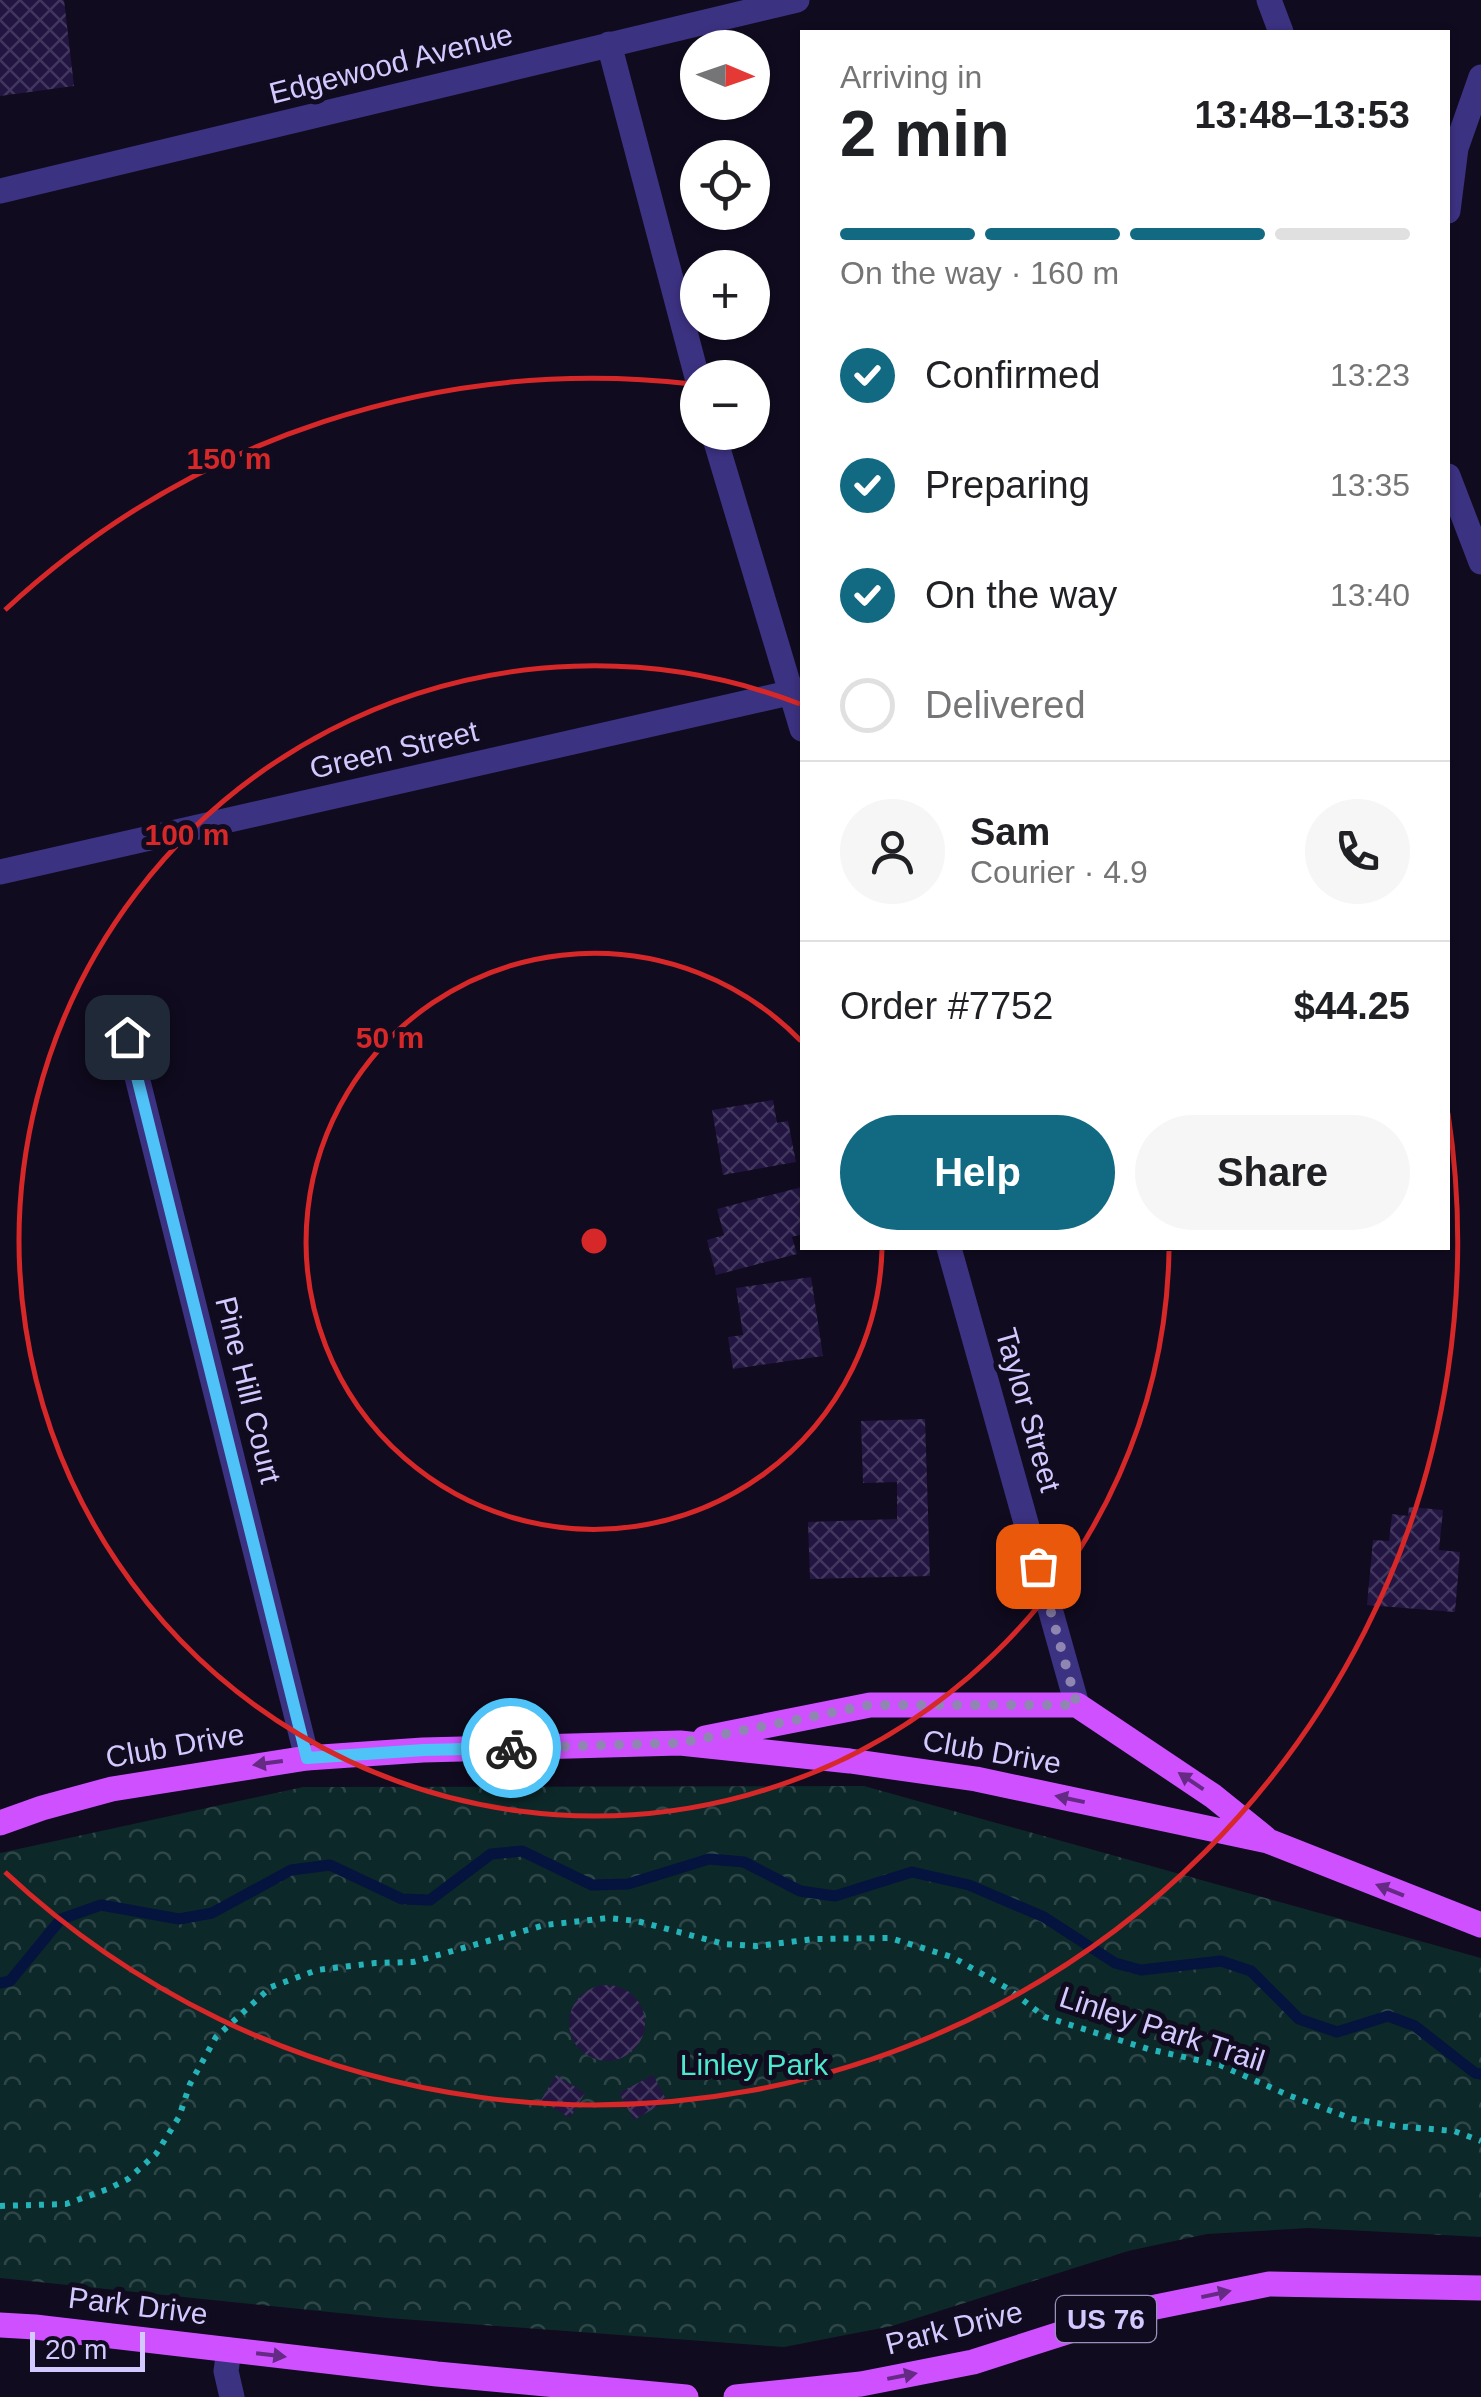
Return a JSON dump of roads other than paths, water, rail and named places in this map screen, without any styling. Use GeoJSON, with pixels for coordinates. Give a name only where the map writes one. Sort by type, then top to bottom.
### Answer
{"type":"FeatureCollection","features":[{"type":"Feature","properties":{"kind":"main road"},"geometry":{"type":"LineString","coordinates":[[680,1743],[870,1705],[1077,1705],[1213,1796],[1268,1841]]}},
{"type":"Feature","properties":{"kind":"main road","name":"Club Drive"},"geometry":{"type":"LineString","coordinates":[[0,1823],[112,1789],[307,1758],[424,1750],[680,1743],[850,1761],[976,1780],[1268,1841],[1481,1925]]}},
{"type":"Feature","properties":{"kind":"main road","name":"Park Drive"},"geometry":{"type":"LineString","coordinates":[[736,2397],[862,2384],[973,2362],[1126,2313],[1269,2284],[1481,2288]]}},
{"type":"Feature","properties":{"kind":"main road","name":"Park Drive"},"geometry":{"type":"LineString","coordinates":[[0,2324],[437,2374],[686,2397]]}},
{"type":"Feature","properties":{"kind":"street","name":"Edgewood Avenue"},"geometry":{"type":"LineString","coordinates":[[0,191],[797,0]]}},
{"type":"Feature","properties":{"kind":"street"},"geometry":{"type":"LineString","coordinates":[[1269,0],[1280,30]]}},
{"type":"Feature","properties":{"kind":"street"},"geometry":{"type":"LineString","coordinates":[[609,44],[692,360]]}},
{"type":"Feature","properties":{"kind":"street"},"geometry":{"type":"LineString","coordinates":[[1450,195],[1456,148],[1481,77]]}},
{"type":"Feature","properties":{"kind":"street"},"geometry":{"type":"LineString","coordinates":[[719,450],[797,692]]}},
{"type":"Feature","properties":{"kind":"street"},"geometry":{"type":"LineString","coordinates":[[1450,487],[1457,527],[1481,562]]}},
{"type":"Feature","properties":{"kind":"street","name":"Green Street"},"geometry":{"type":"LineString","coordinates":[[0,872],[797,692]]}},
{"type":"Feature","properties":{"kind":"street","name":"Pine Hill Court"},"geometry":{"type":"LineString","coordinates":[[127,1037],[307,1758]]}},
{"type":"Feature","properties":{"kind":"street","name":"Taylor Street"},"geometry":{"type":"LineString","coordinates":[[950,1250],[1077,1705]]}},
{"type":"Feature","properties":{"kind":"street"},"geometry":{"type":"LineString","coordinates":[[230,2350],[226,2372],[232,2397]]}},
{"type":"Feature","properties":{"kind":"waterway"},"geometry":{"type":"LineString","coordinates":[[0,1983],[10,1981],[61,1919],[101,1905],[179,1919],[212,1913],[291,1870],[330,1865],[402,1899],[430,1900],[491,1854],[522,1851],[592,1885],[628,1884],[709,1859],[744,1862],[800,1891],[835,1896],[912,1872],[969,1885],[1044,1917],[1115,1963],[1141,1970],[1221,1961],[1251,1971],[1299,2019],[1337,2032],[1388,2016],[1415,2026],[1481,2074]]}},
{"type":"Feature","properties":{"kind":"park label","name":"Linley Park"},"geometry":{"type":"Point","coordinates":[754,2065]}}]}
